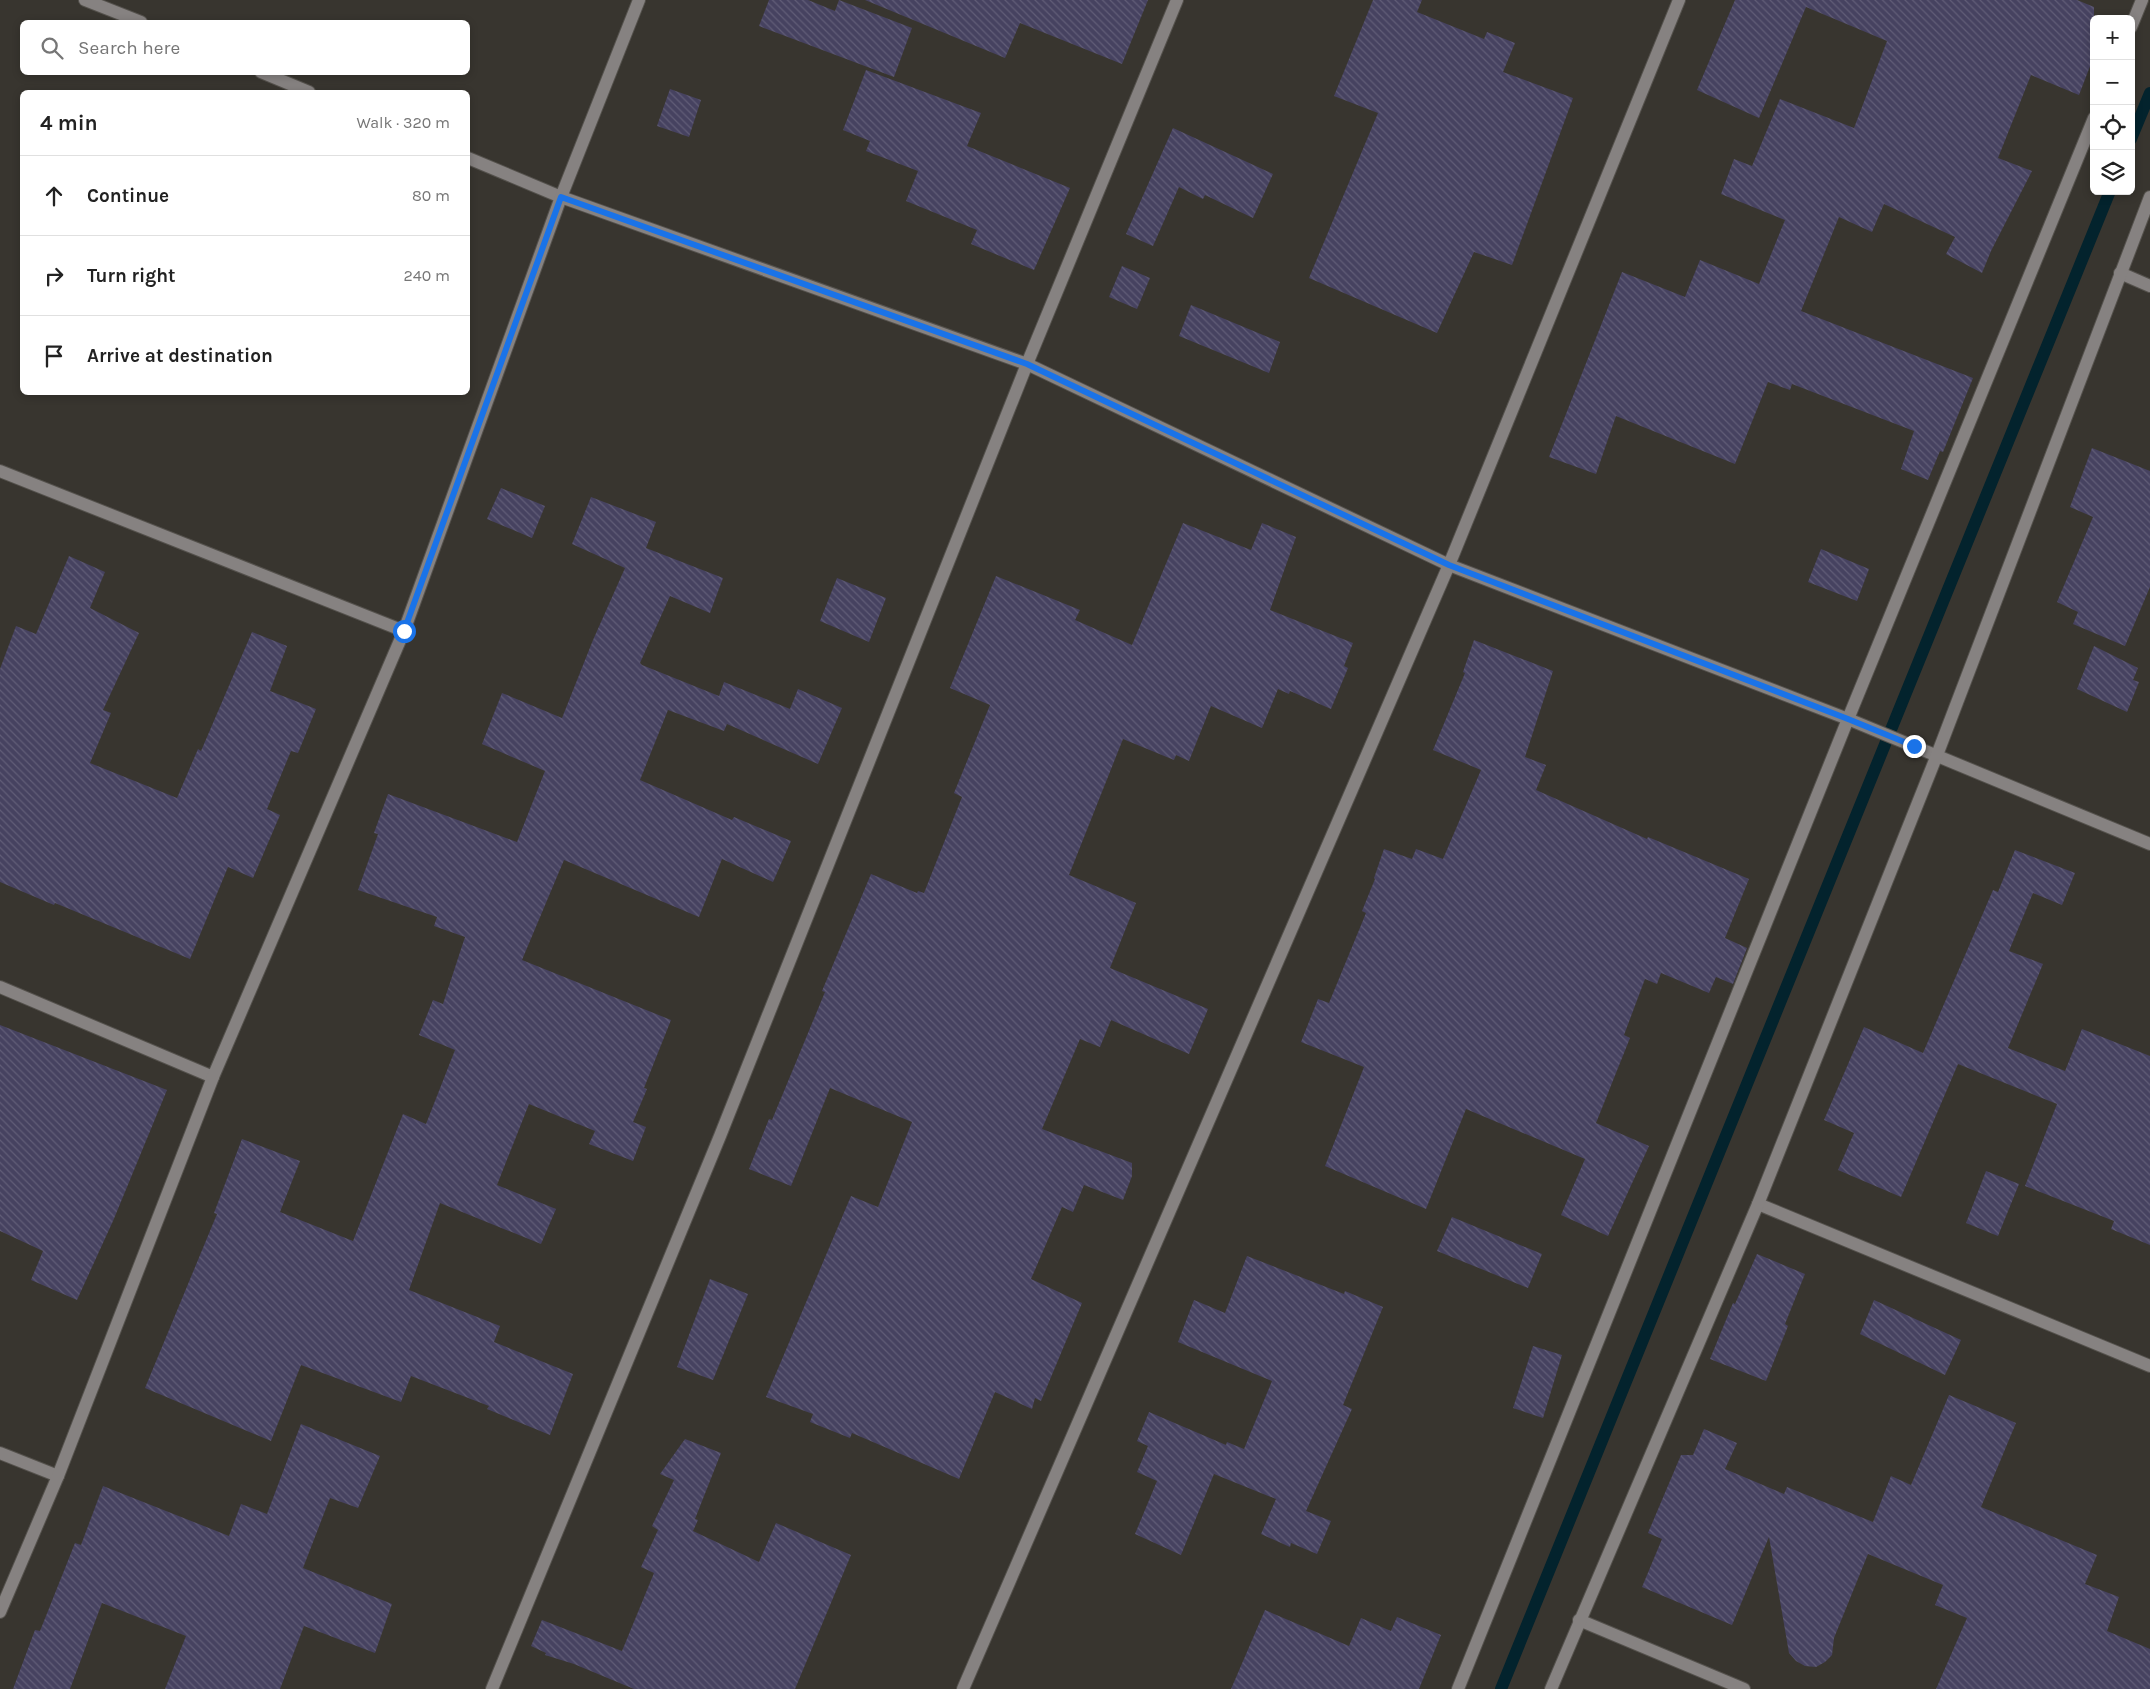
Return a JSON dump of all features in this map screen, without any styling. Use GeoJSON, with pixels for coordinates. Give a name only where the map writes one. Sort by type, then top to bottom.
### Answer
{"type":"FeatureCollection","features":[{"type":"Feature","properties":{"kind":"street"},"geometry":{"type":"LineString","coordinates":[[85,0],[135,20]]}},
{"type":"Feature","properties":{"kind":"street"},"geometry":{"type":"LineString","coordinates":[[0,1612],[58,1476],[213,1077],[404,631],[561,197],[638,0]]}},
{"type":"Feature","properties":{"kind":"street"},"geometry":{"type":"LineString","coordinates":[[492,1689],[720,1136],[1027,364],[1177,0]]}},
{"type":"Feature","properties":{"kind":"street"},"geometry":{"type":"LineString","coordinates":[[963,1689],[1449,565],[1680,0]]}},
{"type":"Feature","properties":{"kind":"street"},"geometry":{"type":"LineString","coordinates":[[2135,17],[2142,0]]}},
{"type":"Feature","properties":{"kind":"street"},"geometry":{"type":"LineString","coordinates":[[268,75],[304,90]]}},
{"type":"Feature","properties":{"kind":"street"},"geometry":{"type":"LineString","coordinates":[[1458,1689],[1848,719],[2090,128]]}},
{"type":"Feature","properties":{"kind":"street"},"geometry":{"type":"LineString","coordinates":[[470,159],[561,197],[1027,364],[1449,565],[1869,727],[2150,844]]}},
{"type":"Feature","properties":{"kind":"street"},"geometry":{"type":"LineString","coordinates":[[1551,1689],[1758,1204],[1937,755],[2150,197]]}},
{"type":"Feature","properties":{"kind":"street"},"geometry":{"type":"LineString","coordinates":[[2120,273],[2150,286]]}},
{"type":"Feature","properties":{"kind":"street"},"geometry":{"type":"LineString","coordinates":[[0,471],[404,631]]}},
{"type":"Feature","properties":{"kind":"street"},"geometry":{"type":"LineString","coordinates":[[0,987],[213,1077]]}},
{"type":"Feature","properties":{"kind":"street"},"geometry":{"type":"LineString","coordinates":[[1758,1204],[2150,1366]]}},
{"type":"Feature","properties":{"kind":"street"},"geometry":{"type":"LineString","coordinates":[[0,1453],[58,1476]]}},
{"type":"Feature","properties":{"kind":"street"},"geometry":{"type":"LineString","coordinates":[[1579,1620],[1744,1689]]}},
{"type":"Feature","properties":{"kind":"building"},"geometry":{"type":"Polygon","coordinates":[[[769,0],[808,0],[835,11],[839,0],[912,28],[894,77],[759,26],[769,0]]]}},
{"type":"Feature","properties":{"kind":"building"},"geometry":{"type":"Polygon","coordinates":[[[865,0],[1148,0],[1122,64],[1020,23],[1005,58],[865,0]]]}},
{"type":"Feature","properties":{"kind":"building"},"geometry":{"type":"Polygon","coordinates":[[[1373,0],[1422,0],[1417,12],[1484,39],[1487,32],[1515,43],[1503,72],[1573,98],[1512,265],[1474,252],[1437,333],[1309,278],[1378,113],[1334,96],[1373,0]]]}},
{"type":"Feature","properties":{"kind":"building"},"geometry":{"type":"Polygon","coordinates":[[[1735,0],[2077,0],[2094,7],[2094,15],[2090,15],[2090,66],[2079,95],[2031,75],[1998,158],[2032,171],[1991,251],[1982,273],[1946,254],[1955,237],[1884,204],[1872,232],[1839,217],[1801,311],[1973,378],[1943,452],[1940,451],[1928,480],[1901,469],[1914,431],[1792,384],[1790,390],[1768,382],[1735,464],[1616,416],[1596,474],[1549,457],[1622,272],[1685,297],[1700,260],[1759,284],[1785,220],[1721,194],[1734,159],[1752,166],[1780,99],[1854,128],[1887,41],[1806,7],[1759,118],[1697,90],[1735,0]]]}},
{"type":"Feature","properties":{"kind":"building"},"geometry":{"type":"Polygon","coordinates":[[[866,70],[981,113],[967,146],[1070,188],[1034,270],[971,244],[977,230],[906,201],[918,171],[866,151],[870,141],[843,130],[866,70]]]}},
{"type":"Feature","properties":{"kind":"building"},"geometry":{"type":"Polygon","coordinates":[[[670,89],[701,100],[689,137],[657,126],[670,89]]]}},
{"type":"Feature","properties":{"kind":"building"},"geometry":{"type":"Polygon","coordinates":[[[1173,128],[1273,174],[1253,218],[1205,195],[1203,199],[1179,187],[1153,246],[1126,234],[1173,128]]]}},
{"type":"Feature","properties":{"kind":"building"},"geometry":{"type":"Polygon","coordinates":[[[1122,266],[1150,278],[1137,309],[1109,297],[1122,266]]]}},
{"type":"Feature","properties":{"kind":"building"},"geometry":{"type":"Polygon","coordinates":[[[1191,305],[1280,342],[1269,373],[1179,336],[1191,305]]]}},
{"type":"Feature","properties":{"kind":"building"},"geometry":{"type":"Polygon","coordinates":[[[2092,448],[2150,471],[2150,587],[2125,646],[2073,624],[2078,612],[2057,602],[2093,517],[2070,507],[2092,448]]]}},
{"type":"Feature","properties":{"kind":"building"},"geometry":{"type":"Polygon","coordinates":[[[501,488],[545,506],[532,538],[487,519],[501,488]]]}},
{"type":"Feature","properties":{"kind":"building"},"geometry":{"type":"Polygon","coordinates":[[[591,497],[656,522],[646,548],[723,578],[710,613],[670,596],[640,663],[642,665],[719,696],[724,682],[790,709],[798,689],[842,708],[818,764],[727,724],[724,731],[668,710],[640,780],[732,820],[734,817],[791,841],[773,882],[722,859],[699,917],[564,860],[522,960],[671,1020],[644,1088],[647,1089],[633,1122],[646,1127],[633,1161],[589,1144],[595,1131],[529,1104],[497,1185],[556,1209],[541,1244],[440,1203],[409,1290],[500,1326],[494,1342],[573,1374],[550,1435],[487,1409],[489,1406],[411,1376],[401,1402],[301,1365],[271,1441],[145,1388],[217,1214],[214,1213],[242,1139],[300,1161],[280,1212],[353,1241],[403,1114],[426,1124],[455,1050],[419,1035],[433,1000],[443,1004],[465,937],[434,926],[437,917],[358,890],[378,834],[374,833],[388,794],[517,842],[545,771],[482,744],[502,693],[562,718],[593,640],[625,568],[572,544],[591,497]]]}},
{"type":"Feature","properties":{"kind":"building"},"geometry":{"type":"Polygon","coordinates":[[[1183,523],[1251,550],[1262,523],[1296,537],[1270,610],[1353,643],[1344,666],[1348,668],[1331,709],[1290,691],[1289,694],[1278,689],[1262,728],[1211,706],[1189,761],[1176,755],[1174,760],[1123,739],[1069,875],[1136,903],[1110,968],[1208,1009],[1189,1054],[1111,1020],[1100,1047],[1080,1039],[1042,1129],[1132,1163],[1132,1176],[1123,1200],[1084,1185],[1073,1212],[1062,1207],[1031,1279],[1082,1303],[1041,1401],[1035,1398],[1032,1409],[995,1392],[959,1479],[852,1433],[850,1438],[810,1422],[813,1414],[766,1397],[851,1196],[878,1207],[912,1122],[830,1088],[791,1186],[749,1169],[769,1119],[772,1120],[825,992],[822,991],[871,874],[917,893],[918,891],[924,893],[962,797],[954,793],[990,705],[950,688],[996,576],[1080,610],[1075,620],[1132,645],[1183,523]]]}},
{"type":"Feature","properties":{"kind":"building"},"geometry":{"type":"Polygon","coordinates":[[[1821,549],[1869,569],[1857,601],[1808,582],[1821,549]]]}},
{"type":"Feature","properties":{"kind":"building"},"geometry":{"type":"Polygon","coordinates":[[[69,556],[105,572],[90,608],[139,633],[103,710],[111,713],[90,763],[177,798],[198,749],[201,751],[252,632],[287,646],[270,691],[316,709],[298,753],[291,751],[267,809],[280,815],[253,878],[228,867],[190,959],[0,882],[0,669],[16,626],[36,634],[69,556]]]}},
{"type":"Feature","properties":{"kind":"building"},"geometry":{"type":"Polygon","coordinates":[[[837,578],[886,598],[869,642],[820,621],[837,578]]]}},
{"type":"Feature","properties":{"kind":"building"},"geometry":{"type":"Polygon","coordinates":[[[1474,640],[1553,671],[1525,757],[1546,765],[1536,790],[1647,839],[1648,837],[1749,879],[1725,938],[1747,948],[1733,984],[1716,977],[1709,993],[1661,973],[1657,984],[1645,979],[1624,1035],[1630,1038],[1596,1123],[1649,1146],[1608,1236],[1561,1215],[1585,1159],[1466,1109],[1426,1209],[1325,1166],[1364,1067],[1301,1042],[1318,999],[1329,1003],[1366,913],[1362,911],[1375,879],[1384,849],[1412,859],[1416,849],[1443,859],[1481,770],[1433,750],[1465,673],[1463,672],[1474,640]]]}},
{"type":"Feature","properties":{"kind":"building"},"geometry":{"type":"Polygon","coordinates":[[[2094,646],[2138,668],[2133,680],[2139,682],[2127,712],[2077,689],[2094,646]]]}},
{"type":"Feature","properties":{"kind":"building"},"geometry":{"type":"Polygon","coordinates":[[[2015,850],[2075,873],[2062,905],[2033,893],[2009,951],[2043,964],[2008,1048],[2065,1071],[2082,1029],[2150,1056],[2150,1245],[2111,1229],[2114,1221],[2025,1186],[2057,1104],[1958,1064],[1901,1197],[1838,1170],[1854,1133],[1824,1120],[1864,1027],[1923,1053],[1993,890],[1998,892],[2015,850]]]}},
{"type":"Feature","properties":{"kind":"building"},"geometry":{"type":"Polygon","coordinates":[[[0,1025],[167,1090],[113,1221],[77,1300],[31,1280],[43,1251],[0,1231],[0,1025]]]}},
{"type":"Feature","properties":{"kind":"building"},"geometry":{"type":"Polygon","coordinates":[[[1986,1171],[2019,1184],[1998,1236],[1966,1223],[1986,1171]]]}},
{"type":"Feature","properties":{"kind":"building"},"geometry":{"type":"Polygon","coordinates":[[[1452,1217],[1542,1254],[1528,1288],[1437,1251],[1452,1217]]]}},
{"type":"Feature","properties":{"kind":"building"},"geometry":{"type":"Polygon","coordinates":[[[1757,1254],[1805,1274],[1785,1324],[1788,1326],[1766,1381],[1710,1359],[1733,1303],[1735,1304],[1757,1254]]]}},
{"type":"Feature","properties":{"kind":"building"},"geometry":{"type":"Polygon","coordinates":[[[1247,1256],[1344,1294],[1345,1291],[1383,1307],[1343,1405],[1352,1409],[1306,1511],[1331,1521],[1317,1554],[1291,1543],[1290,1547],[1261,1534],[1276,1499],[1214,1474],[1181,1555],[1135,1534],[1157,1481],[1137,1472],[1148,1446],[1137,1441],[1149,1412],[1226,1445],[1227,1442],[1244,1449],[1272,1381],[1178,1342],[1194,1300],[1225,1313],[1247,1256]]]}},
{"type":"Feature","properties":{"kind":"building"},"geometry":{"type":"Polygon","coordinates":[[[710,1279],[748,1294],[713,1380],[677,1367],[710,1279]]]}},
{"type":"Feature","properties":{"kind":"building"},"geometry":{"type":"Polygon","coordinates":[[[1874,1300],[1961,1340],[1945,1375],[1860,1334],[1874,1300]]]}},
{"type":"Feature","properties":{"kind":"building"},"geometry":{"type":"Polygon","coordinates":[[[1533,1346],[1562,1355],[1543,1418],[1513,1408],[1533,1346]]]}},
{"type":"Feature","properties":{"kind":"building"},"geometry":{"type":"Polygon","coordinates":[[[1949,1395],[2016,1423],[1981,1507],[2097,1555],[2085,1584],[2119,1597],[2107,1631],[2150,1649],[2150,1689],[1936,1689],[1967,1618],[1935,1605],[1943,1585],[1868,1554],[1834,1638],[1832,1655],[1816,1667],[1805,1666],[1796,1661],[1789,1653],[1769,1537],[1732,1625],[1642,1587],[1662,1539],[1648,1533],[1681,1455],[1693,1455],[1704,1429],[1737,1443],[1725,1469],[1784,1494],[1787,1487],[1873,1522],[1891,1476],[1911,1485],[1949,1395]]]}},
{"type":"Feature","properties":{"kind":"building"},"geometry":{"type":"Polygon","coordinates":[[[301,1424],[380,1456],[358,1508],[330,1498],[303,1568],[392,1604],[375,1653],[304,1626],[280,1689],[165,1689],[186,1636],[102,1603],[70,1689],[13,1689],[35,1630],[40,1631],[75,1543],[81,1545],[103,1486],[229,1536],[241,1504],[267,1514],[301,1424]]]}},
{"type":"Feature","properties":{"kind":"building"},"geometry":{"type":"Polygon","coordinates":[[[685,1439],[721,1453],[695,1519],[698,1520],[693,1531],[759,1562],[776,1523],[851,1555],[795,1689],[634,1689],[574,1664],[545,1655],[546,1653],[531,1646],[542,1620],[622,1651],[654,1573],[641,1567],[658,1530],[652,1526],[674,1480],[660,1474],[685,1439]]]}},
{"type":"Feature","properties":{"kind":"building"},"geometry":{"type":"Polygon","coordinates":[[[1265,1610],[1349,1646],[1361,1618],[1391,1631],[1397,1617],[1441,1635],[1419,1689],[1231,1689],[1265,1610]]]}},
{"type":"Feature","properties":{"kind":"waterway"},"geometry":{"type":"LineString","coordinates":[[2135,129],[2150,93]]}},
{"type":"Feature","properties":{"kind":"waterway"},"geometry":{"type":"LineString","coordinates":[[1501,1689],[2108,195]]}},
{"type":"Feature","properties":{"kind":"route"},"geometry":{"type":"LineString","coordinates":[[404,631],[561,197],[1027,364],[1449,565],[1914,746]]}}]}
